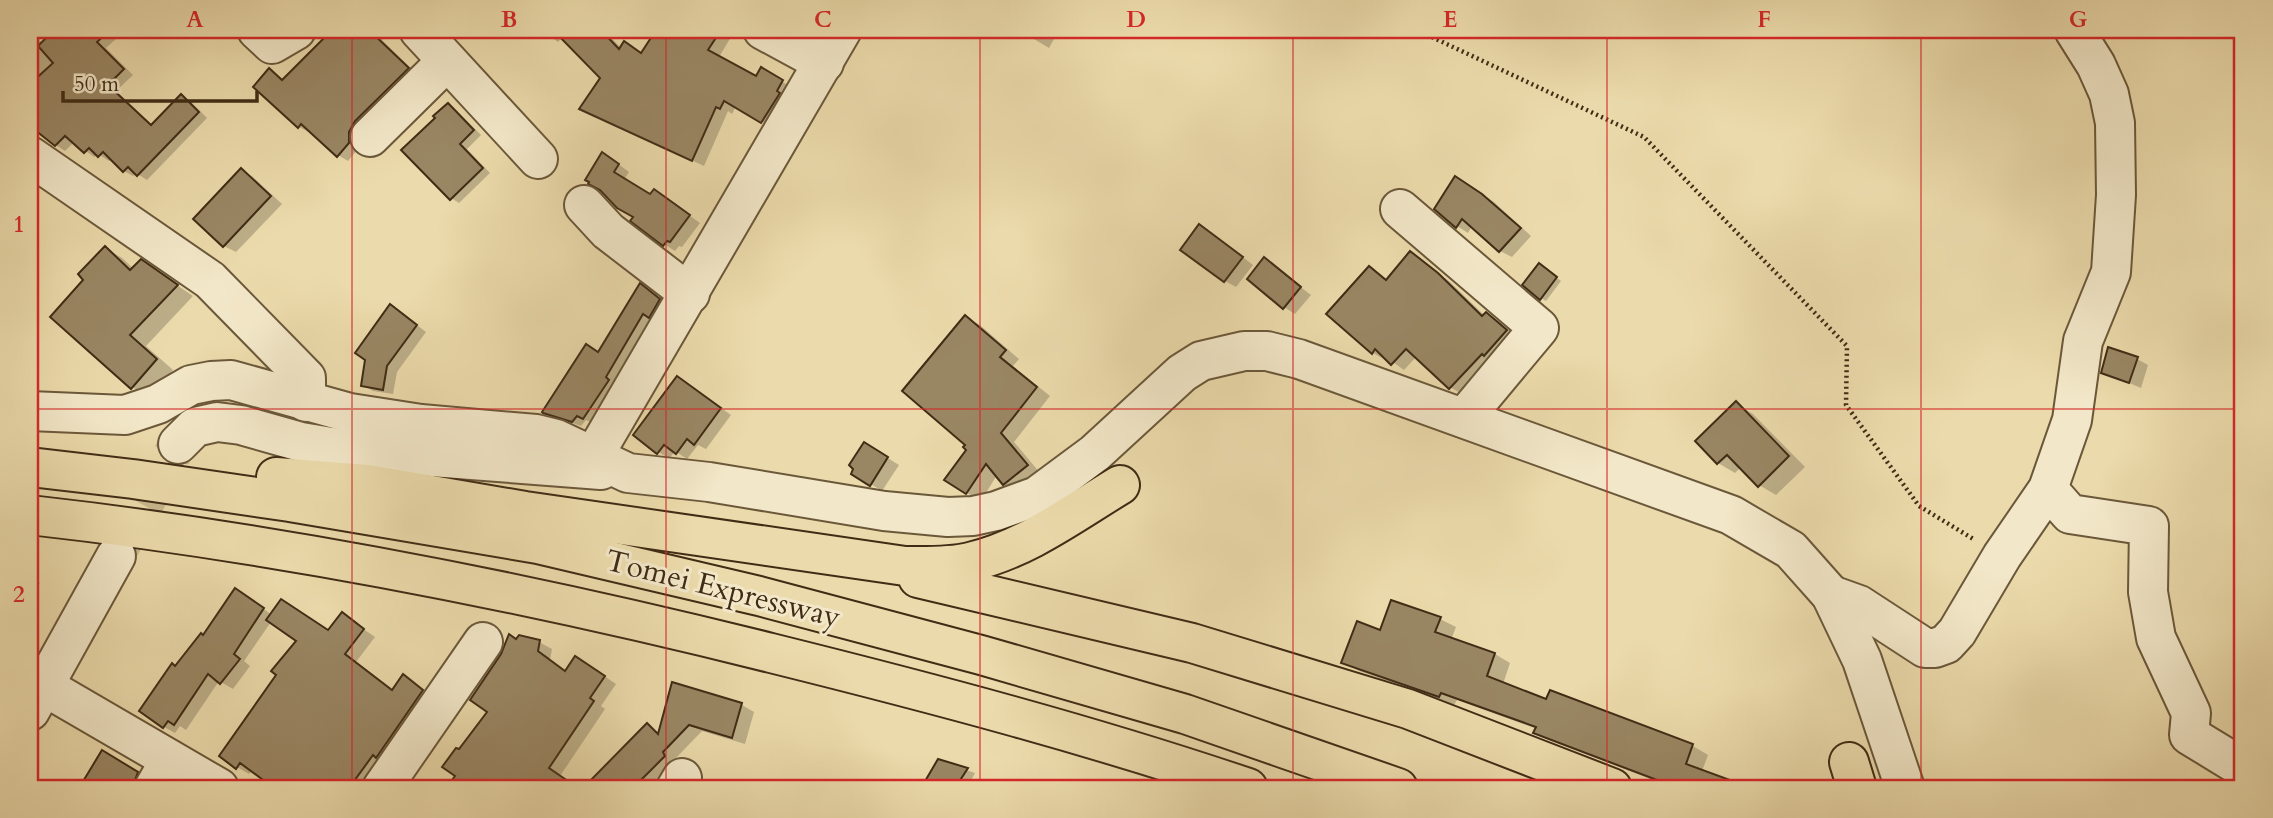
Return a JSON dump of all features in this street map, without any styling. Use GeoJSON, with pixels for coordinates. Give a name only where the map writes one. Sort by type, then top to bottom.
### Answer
{"type":"FeatureCollection","features":[{"type":"Feature","properties":{"kind":"highway"},"geometry":{"type":"LineString","coordinates":[[30,458],[367,484],[525,511],[905,566],[968,563],[1004,552],[1043,534],[1120,485]]}},
{"type":"Feature","properties":{"kind":"highway","name":"Tomei Expressway"},"geometry":{"type":"LineString","coordinates":[[30,467],[133,479],[538,544],[733,590],[981,655],[1185,714],[1398,788]]}},
{"type":"Feature","properties":{"kind":"highway","name":"Tomei Expressway"},"geometry":{"type":"LineString","coordinates":[[30,515],[265,547],[522,595],[655,624],[942,696],[1080,734],[1248,788]]}},
{"type":"Feature","properties":{"kind":"highway"},"geometry":{"type":"LineString","coordinates":[[734,541],[872,567],[1192,643],[1408,709],[1612,788]]}},
{"type":"Feature","properties":{"kind":"highway"},"geometry":{"type":"LineString","coordinates":[[942,696],[1033,727],[1186,788]]}},
{"type":"Feature","properties":{"kind":"street"},"geometry":{"type":"LineString","coordinates":[[257,30],[272,44],[296,30]]}},
{"type":"Feature","properties":{"kind":"street"},"geometry":{"type":"LineString","coordinates":[[419,30],[538,159]]}},
{"type":"Feature","properties":{"kind":"street"},"geometry":{"type":"LineString","coordinates":[[763,30],[824,63]]}},
{"type":"Feature","properties":{"kind":"street"},"geometry":{"type":"LineString","coordinates":[[593,457],[842,30]]}},
{"type":"Feature","properties":{"kind":"street"},"geometry":{"type":"LineString","coordinates":[[1831,595],[1859,605],[1925,648],[1946,644],[1957,632],[2002,556],[2048,489],[2072,420],[2083,341],[2111,272],[2116,195],[2115,123],[2109,94],[2096,65],[2074,30]]}},
{"type":"Feature","properties":{"kind":"street"},"geometry":{"type":"LineString","coordinates":[[370,137],[447,61]]}},
{"type":"Feature","properties":{"kind":"street"},"geometry":{"type":"LineString","coordinates":[[30,156],[210,280],[306,378],[306,402]]}},
{"type":"Feature","properties":{"kind":"street"},"geometry":{"type":"LineString","coordinates":[[584,205],[608,232],[690,294]]}},
{"type":"Feature","properties":{"kind":"street"},"geometry":{"type":"LineString","coordinates":[[1400,209],[1539,328],[1464,418]]}},
{"type":"Feature","properties":{"kind":"street"},"geometry":{"type":"LineString","coordinates":[[178,444],[195,427],[217,422],[241,425],[301,442],[343,448],[628,473],[709,482],[884,511],[948,517],[973,516],[1037,496],[1095,453],[1182,373],[1200,362],[1244,351],[1267,351],[1298,359],[1731,514],[1791,550],[1831,595],[1862,660],[1905,788]]}},
{"type":"Feature","properties":{"kind":"street"},"geometry":{"type":"LineString","coordinates":[[30,411],[125,415],[158,404],[191,385],[211,380],[231,380],[350,413],[536,435],[568,443],[628,473]]}},
{"type":"Feature","properties":{"kind":"street"},"geometry":{"type":"LineString","coordinates":[[2048,489],[2070,514],[2149,526],[2148,592],[2154,626],[2191,713],[2189,735],[2243,768]]}},
{"type":"Feature","properties":{"kind":"street"},"geometry":{"type":"LineString","coordinates":[[116,556],[35,692],[162,774],[219,788]]}},
{"type":"Feature","properties":{"kind":"street"},"geometry":{"type":"LineString","coordinates":[[382,788],[483,642]]}},
{"type":"Feature","properties":{"kind":"path"},"geometry":{"type":"LineString","coordinates":[[1418,30],[1644,137],[1847,346],[1846,405],[1919,506],[2002,556]]}},
{"type":"Feature","properties":{"kind":"building"},"geometry":{"type":"Polygon","coordinates":[[[37,30],[110,30],[97,42],[124,69],[108,85],[151,125],[181,94],[199,112],[137,176],[128,167],[123,172],[103,152],[98,157],[89,148],[84,153],[65,136],[55,146],[30,126],[30,84],[53,63],[38,46],[45,39],[37,30]]]}},
{"type":"Feature","properties":{"kind":"building"},"geometry":{"type":"Polygon","coordinates":[[[332,30],[369,30],[409,68],[355,121],[349,132],[349,143],[337,157],[301,124],[298,128],[253,87],[269,68],[282,80],[332,30]]]}},
{"type":"Feature","properties":{"kind":"building"},"geometry":{"type":"Polygon","coordinates":[[[553,30],[601,30],[619,49],[624,41],[641,53],[656,30],[721,30],[708,50],[756,76],[761,67],[783,80],[777,91],[780,93],[761,123],[724,101],[720,109],[716,107],[692,161],[579,109],[600,78],[553,30]]]}},
{"type":"Feature","properties":{"kind":"building"},"geometry":{"type":"Polygon","coordinates":[[[448,103],[474,130],[460,144],[483,168],[450,200],[401,150],[448,103]]]}},
{"type":"Feature","properties":{"kind":"building"},"geometry":{"type":"Polygon","coordinates":[[[602,152],[619,164],[614,172],[650,194],[654,189],[690,215],[670,242],[667,241],[663,246],[630,221],[633,217],[617,208],[600,190],[588,184],[585,180],[602,152]]]}},
{"type":"Feature","properties":{"kind":"building"},"geometry":{"type":"Polygon","coordinates":[[[241,168],[271,196],[223,247],[193,219],[241,168]]]}},
{"type":"Feature","properties":{"kind":"building"},"geometry":{"type":"Polygon","coordinates":[[[1455,176],[1482,194],[1521,228],[1499,252],[1462,219],[1456,228],[1434,209],[1455,176]]]}},
{"type":"Feature","properties":{"kind":"building"},"geometry":{"type":"Polygon","coordinates":[[[1199,224],[1243,257],[1224,282],[1180,250],[1199,224]]]}},
{"type":"Feature","properties":{"kind":"building"},"geometry":{"type":"Polygon","coordinates":[[[105,246],[130,270],[141,259],[178,285],[130,335],[157,359],[131,389],[50,317],[83,280],[78,274],[105,246]]]}},
{"type":"Feature","properties":{"kind":"building"},"geometry":{"type":"Polygon","coordinates":[[[1410,251],[1438,273],[1482,316],[1486,312],[1507,330],[1449,389],[1406,349],[1391,365],[1375,349],[1372,354],[1326,314],[1369,266],[1386,280],[1410,251]]]}},
{"type":"Feature","properties":{"kind":"building"},"geometry":{"type":"Polygon","coordinates":[[[1264,257],[1301,287],[1283,309],[1247,279],[1264,257]]]}},
{"type":"Feature","properties":{"kind":"building"},"geometry":{"type":"Polygon","coordinates":[[[1539,263],[1557,277],[1540,300],[1522,285],[1539,263]]]}},
{"type":"Feature","properties":{"kind":"building"},"geometry":{"type":"Polygon","coordinates":[[[640,283],[660,299],[649,318],[643,314],[606,377],[609,380],[583,419],[577,416],[572,422],[543,413],[586,344],[598,352],[640,283]]]}},
{"type":"Feature","properties":{"kind":"building"},"geometry":{"type":"Polygon","coordinates":[[[390,304],[417,325],[387,366],[383,390],[361,386],[365,360],[355,353],[390,304]]]}},
{"type":"Feature","properties":{"kind":"building"},"geometry":{"type":"Polygon","coordinates":[[[965,315],[1006,350],[1000,357],[1037,387],[1001,433],[1028,465],[1003,485],[986,464],[966,494],[944,480],[966,450],[963,447],[965,445],[902,391],[965,315]]]}},
{"type":"Feature","properties":{"kind":"building"},"geometry":{"type":"Polygon","coordinates":[[[2108,347],[2138,357],[2129,383],[2101,373],[2108,347]]]}},
{"type":"Feature","properties":{"kind":"building"},"geometry":{"type":"Polygon","coordinates":[[[677,376],[721,408],[694,445],[687,439],[676,454],[664,445],[657,454],[633,435],[677,376]]]}},
{"type":"Feature","properties":{"kind":"building"},"geometry":{"type":"Polygon","coordinates":[[[1736,401],[1789,456],[1758,487],[1727,455],[1717,464],[1695,441],[1736,401]]]}},
{"type":"Feature","properties":{"kind":"building"},"geometry":{"type":"Polygon","coordinates":[[[864,442],[888,457],[870,486],[851,474],[853,469],[849,465],[864,442]]]}},
{"type":"Feature","properties":{"kind":"building"},"geometry":{"type":"Polygon","coordinates":[[[235,588],[264,608],[234,654],[240,659],[220,684],[208,674],[174,725],[168,721],[163,728],[139,711],[172,663],[175,666],[201,633],[203,635],[235,588]]]}},
{"type":"Feature","properties":{"kind":"building"},"geometry":{"type":"Polygon","coordinates":[[[281,599],[328,630],[342,612],[364,629],[345,654],[392,690],[403,674],[423,690],[376,758],[373,755],[349,788],[274,788],[240,763],[236,769],[219,756],[276,675],[271,671],[296,641],[266,620],[281,599]]]}},
{"type":"Feature","properties":{"kind":"building"},"geometry":{"type":"Polygon","coordinates":[[[1391,600],[1441,617],[1435,632],[1495,653],[1487,676],[1546,699],[1550,690],[1693,744],[1686,764],[1746,788],[1678,788],[1533,733],[1536,727],[1441,693],[1439,697],[1341,663],[1357,621],[1380,630],[1391,600]]]}},
{"type":"Feature","properties":{"kind":"building"},"geometry":{"type":"Polygon","coordinates":[[[509,634],[516,639],[519,635],[540,640],[538,651],[565,671],[575,656],[605,676],[590,698],[594,701],[549,768],[578,788],[446,788],[455,776],[442,767],[487,712],[470,700],[501,654],[509,634]]]}},
{"type":"Feature","properties":{"kind":"building"},"geometry":{"type":"Polygon","coordinates":[[[672,682],[742,703],[732,738],[689,725],[663,752],[665,756],[633,788],[583,788],[647,723],[658,734],[672,682]]]}},
{"type":"Feature","properties":{"kind":"building"},"geometry":{"type":"Polygon","coordinates":[[[102,750],[138,772],[132,788],[79,788],[102,750]]]}},
{"type":"Feature","properties":{"kind":"building"},"geometry":{"type":"Polygon","coordinates":[[[938,759],[968,768],[955,788],[921,788],[938,759]]]}},
{"type":"Feature","properties":{"kind":"tunnel"},"geometry":{"type":"LineString","coordinates":[[116,555],[178,444]]}}]}
